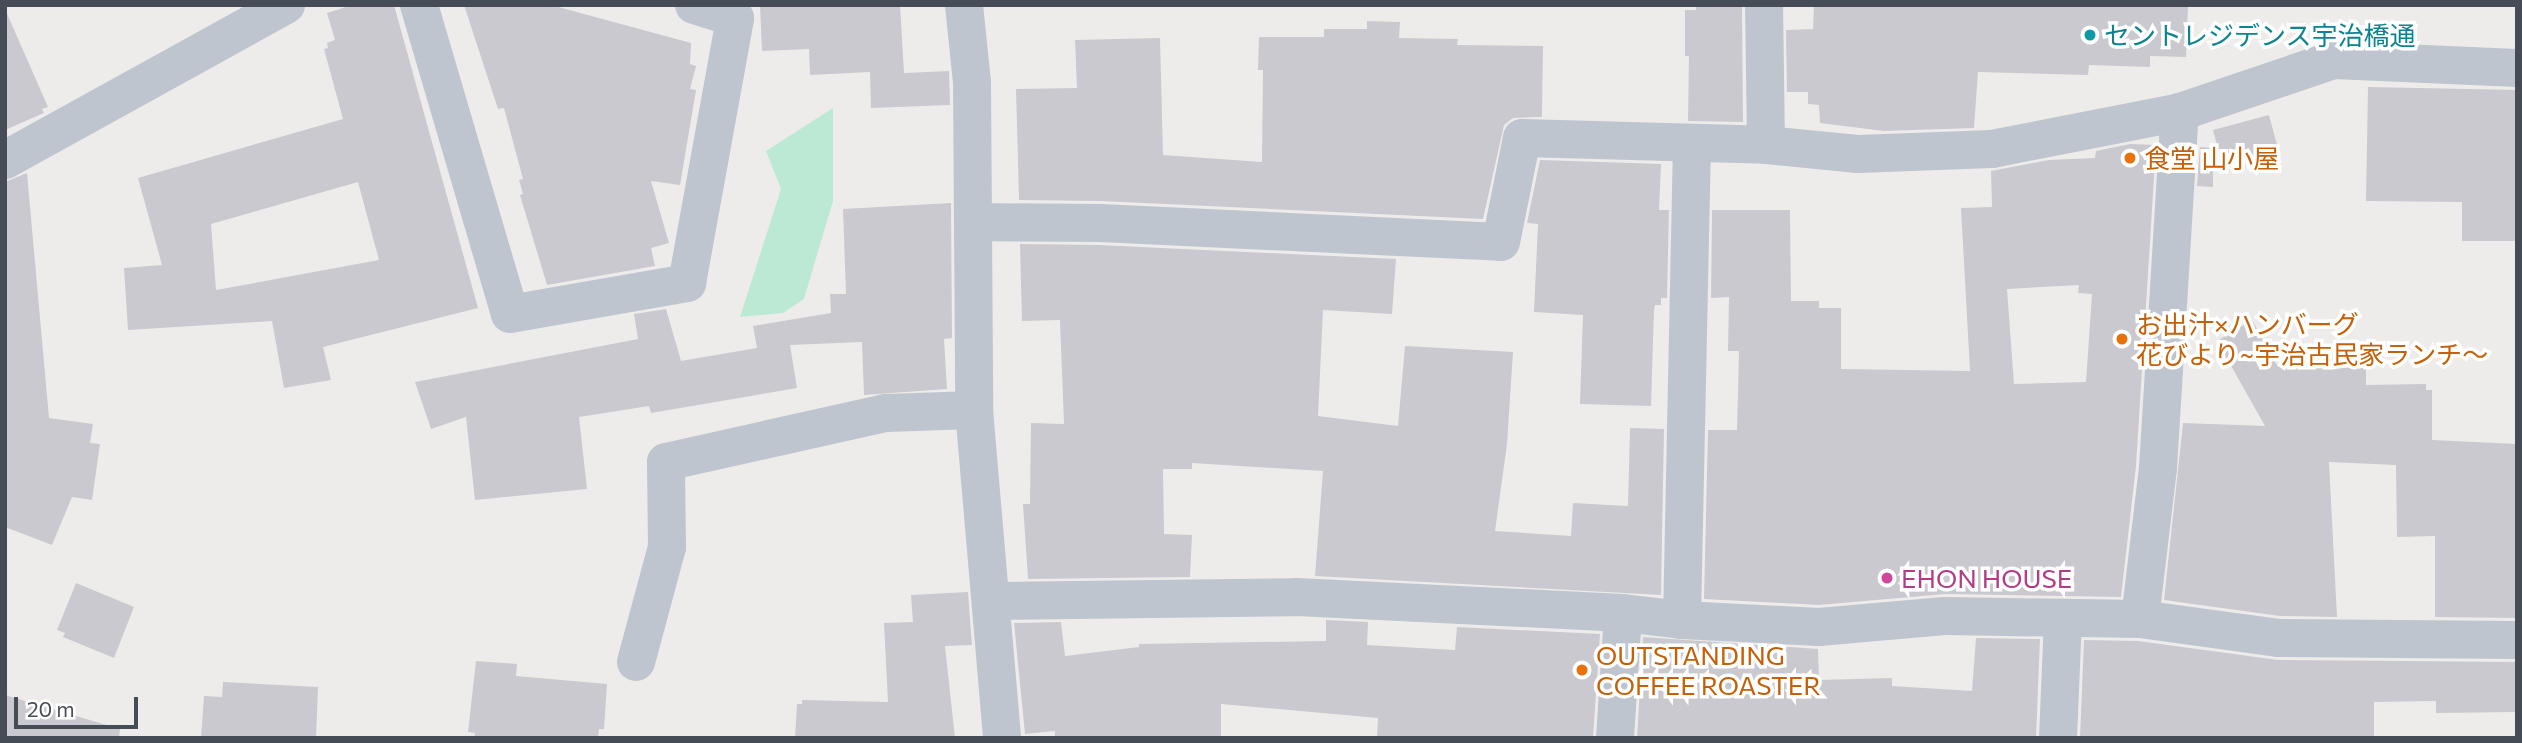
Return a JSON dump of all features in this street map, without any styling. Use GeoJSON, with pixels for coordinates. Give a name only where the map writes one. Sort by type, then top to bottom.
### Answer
{"type":"FeatureCollection","features":[{"type":"Feature","properties":{"kind":"street"},"geometry":{"type":"LineString","coordinates":[[5,160],[286,5]]}},
{"type":"Feature","properties":{"kind":"street"},"geometry":{"type":"LineString","coordinates":[[419,5],[510,314],[687,283],[735,18],[694,5]]}},
{"type":"Feature","properties":{"kind":"street"},"geometry":{"type":"LineString","coordinates":[[964,5],[972,83],[974,410],[1002,738]]}},
{"type":"Feature","properties":{"kind":"street"},"geometry":{"type":"LineString","coordinates":[[1764,5],[1766,145]]}},
{"type":"Feature","properties":{"kind":"street"},"geometry":{"type":"LineString","coordinates":[[973,222],[1100,223],[1501,242],[1522,138],[1766,145],[1858,154],[1992,149],[2180,112],[2334,60],[2517,68]]}},
{"type":"Feature","properties":{"kind":"street"},"geometry":{"type":"LineString","coordinates":[[2140,619],[2158,468],[2180,112]]}},
{"type":"Feature","properties":{"kind":"street"},"geometry":{"type":"LineString","coordinates":[[1682,620],[1692,143]]}},
{"type":"Feature","properties":{"kind":"street"},"geometry":{"type":"LineString","coordinates":[[636,662],[667,547],[666,462],[886,413],[974,410]]}},
{"type":"Feature","properties":{"kind":"street"},"geometry":{"type":"LineString","coordinates":[[991,601],[1297,597],[1623,613],[1682,620],[1819,627],[1945,616],[2063,620],[2140,619],[2277,638],[2517,640]]}},
{"type":"Feature","properties":{"kind":"street"},"geometry":{"type":"LineString","coordinates":[[1615,738],[1623,613]]}},
{"type":"Feature","properties":{"kind":"street"},"geometry":{"type":"LineString","coordinates":[[2058,738],[2063,620]]}},
{"type":"Feature","properties":{"kind":"green space"},"geometry":{"type":"Polygon","coordinates":[[[833,108],[833,201],[804,299],[783,313],[740,317],[781,189],[766,151],[833,108]]]}},
{"type":"Feature","properties":{"kind":"building"},"geometry":{"type":"Polygon","coordinates":[[[352,5],[394,5],[478,308],[323,347],[331,380],[284,388],[272,321],[128,330],[124,268],[162,265],[138,178],[343,119],[324,49],[328,48],[327,43],[335,40],[327,13],[352,5]],[[358,182],[211,224],[216,290],[379,260],[358,182]]]}},
{"type":"Feature","properties":{"kind":"building"},"geometry":{"type":"Polygon","coordinates":[[[464,5],[551,5],[691,43],[690,64],[696,66],[690,89],[696,90],[680,185],[651,181],[669,243],[651,248],[655,266],[547,285],[520,195],[523,194],[519,180],[523,179],[504,108],[498,109],[464,5]]]}},
{"type":"Feature","properties":{"kind":"building"},"geometry":{"type":"Polygon","coordinates":[[[760,5],[900,5],[904,73],[949,71],[950,105],[871,108],[870,72],[810,75],[809,49],[762,51],[760,5]]]}},
{"type":"Feature","properties":{"kind":"building"},"geometry":{"type":"Polygon","coordinates":[[[1696,5],[1742,5],[1743,122],[1688,121],[1689,56],[1685,56],[1685,10],[1696,10],[1696,5]]]}},
{"type":"Feature","properties":{"kind":"building"},"geometry":{"type":"Polygon","coordinates":[[[1814,5],[2188,5],[2186,57],[2150,56],[2150,67],[2089,65],[2088,75],[1978,72],[1974,128],[1884,131],[1820,123],[1819,105],[1808,104],[1808,92],[1787,92],[1786,30],[1813,29],[1814,5]]]}},
{"type":"Feature","properties":{"kind":"building"},"geometry":{"type":"Polygon","coordinates":[[[5,9],[48,107],[42,109],[44,113],[5,130],[5,9]]]}},
{"type":"Feature","properties":{"kind":"building"},"geometry":{"type":"Polygon","coordinates":[[[1367,21],[1400,22],[1399,38],[1458,39],[1457,45],[1543,46],[1542,117],[1513,118],[1504,125],[1483,219],[1101,201],[1019,200],[1016,89],[1077,88],[1075,40],[1160,38],[1163,155],[1262,162],[1263,70],[1258,70],[1259,37],[1324,37],[1324,29],[1367,29],[1367,21]]]}},
{"type":"Feature","properties":{"kind":"building"},"geometry":{"type":"Polygon","coordinates":[[[2368,87],[2517,90],[2517,241],[2462,241],[2462,202],[2366,201],[2368,87]]]}},
{"type":"Feature","properties":{"kind":"building"},"geometry":{"type":"Polygon","coordinates":[[[2269,115],[2278,149],[2222,164],[2213,130],[2269,115]]]}},
{"type":"Feature","properties":{"kind":"building"},"geometry":{"type":"Polygon","coordinates":[[[2130,144],[2156,145],[2136,466],[2121,597],[1945,594],[1819,605],[1704,599],[1708,430],[1737,430],[1739,351],[1728,351],[1729,297],[1711,298],[1712,210],[1790,210],[1791,301],[1819,301],[1819,308],[1841,308],[1841,369],[1970,371],[1961,208],[1992,207],[1991,171],[2049,160],[2095,158],[2096,151],[2130,144]],[[2079,285],[2007,289],[2014,384],[2086,382],[2092,294],[2078,293],[2079,285]]]}},
{"type":"Feature","properties":{"kind":"building"},"geometry":{"type":"Polygon","coordinates":[[[2200,147],[2213,148],[2213,187],[2197,186],[2200,147]]]}},
{"type":"Feature","properties":{"kind":"building"},"geometry":{"type":"Polygon","coordinates":[[[1540,160],[1661,164],[1659,210],[1669,210],[1667,298],[1661,298],[1661,305],[1655,305],[1654,309],[1651,406],[1580,404],[1583,315],[1534,312],[1538,224],[1527,223],[1540,160]]]}},
{"type":"Feature","properties":{"kind":"building"},"geometry":{"type":"Polygon","coordinates":[[[27,173],[49,418],[93,424],[90,443],[100,444],[92,500],[72,497],[52,545],[5,527],[5,182],[27,173]]]}},
{"type":"Feature","properties":{"kind":"building"},"geometry":{"type":"Polygon","coordinates":[[[951,203],[952,338],[944,339],[947,389],[864,395],[862,342],[790,345],[797,388],[651,413],[649,406],[579,417],[587,489],[475,500],[466,417],[431,429],[415,382],[638,339],[634,314],[666,309],[681,361],[757,348],[753,326],[831,313],[830,294],[846,294],[843,209],[951,203]]]}},
{"type":"Feature","properties":{"kind":"building"},"geometry":{"type":"Polygon","coordinates":[[[1020,244],[1099,245],[1396,259],[1392,314],[1323,310],[1318,416],[1398,426],[1405,346],[1513,352],[1507,444],[1495,531],[1571,536],[1573,503],[1628,506],[1630,428],[1664,429],[1661,595],[1315,576],[1323,471],[1192,463],[1192,469],[1163,469],[1164,534],[1192,535],[1190,577],[1028,579],[1023,504],[1030,504],[1031,423],[1064,424],[1060,320],[1022,321],[1020,244]]]}},
{"type":"Feature","properties":{"kind":"building"},"geometry":{"type":"Polygon","coordinates":[[[2252,320],[2278,367],[2366,368],[2366,385],[2426,384],[2426,390],[2432,390],[2432,440],[2517,444],[2517,618],[2435,617],[2435,536],[2397,537],[2396,465],[2329,462],[2337,617],[2280,616],[2164,600],[2183,423],[2265,426],[2217,341],[2252,320]]]}},
{"type":"Feature","properties":{"kind":"building"},"geometry":{"type":"Polygon","coordinates":[[[76,583],[134,607],[114,658],[63,637],[65,633],[57,630],[76,583]]]}},
{"type":"Feature","properties":{"kind":"building"},"geometry":{"type":"Polygon","coordinates":[[[968,592],[972,645],[945,646],[955,738],[795,738],[797,704],[802,704],[802,700],[888,702],[884,623],[913,622],[911,595],[968,592]]]}},
{"type":"Feature","properties":{"kind":"building"},"geometry":{"type":"Polygon","coordinates":[[[1326,620],[1368,622],[1367,645],[1455,650],[1457,627],[1600,634],[1593,738],[1377,738],[1378,718],[1221,704],[1221,738],[1055,738],[1055,731],[1025,734],[1014,623],[1061,622],[1065,656],[1139,647],[1139,644],[1326,641],[1326,620]]]}},
{"type":"Feature","properties":{"kind":"building"},"geometry":{"type":"Polygon","coordinates":[[[1643,637],[1818,649],[1819,680],[1892,678],[1892,686],[1972,691],[1976,638],[2040,639],[2036,738],[1637,738],[1643,637]]]}},
{"type":"Feature","properties":{"kind":"building"},"geometry":{"type":"Polygon","coordinates":[[[2084,640],[2138,641],[2278,660],[2517,662],[2517,712],[2436,713],[2436,701],[2374,702],[2374,738],[2080,738],[2084,640]]]}},
{"type":"Feature","properties":{"kind":"building"},"geometry":{"type":"Polygon","coordinates":[[[476,661],[517,664],[516,676],[607,684],[604,729],[599,729],[598,738],[474,738],[475,733],[468,732],[476,661]]]}},
{"type":"Feature","properties":{"kind":"building"},"geometry":{"type":"Polygon","coordinates":[[[223,682],[318,687],[316,738],[201,738],[204,696],[222,697],[223,682]]]}},
{"type":"Feature","properties":{"kind":"building"},"geometry":{"type":"Polygon","coordinates":[[[5,695],[120,729],[119,738],[5,738],[5,695]]]}},
{"type":"Feature","properties":{"kind":"place","name":"セントレジデンス宇治橋通"},"geometry":{"type":"Point","coordinates":[2090,35]}},
{"type":"Feature","properties":{"kind":"place","name":"食堂 山小屋"},"geometry":{"type":"Point","coordinates":[2130,158]}},
{"type":"Feature","properties":{"kind":"place","name":"お出汁×ハンバーグ 花びより~宇治古民家ランチ～"},"geometry":{"type":"Point","coordinates":[2122,339]}},
{"type":"Feature","properties":{"kind":"place","name":"EHON HOUSE"},"geometry":{"type":"Point","coordinates":[1887,578]}},
{"type":"Feature","properties":{"kind":"place","name":"OUTSTANDING COFFEE ROASTER"},"geometry":{"type":"Point","coordinates":[1582,670]}}]}
